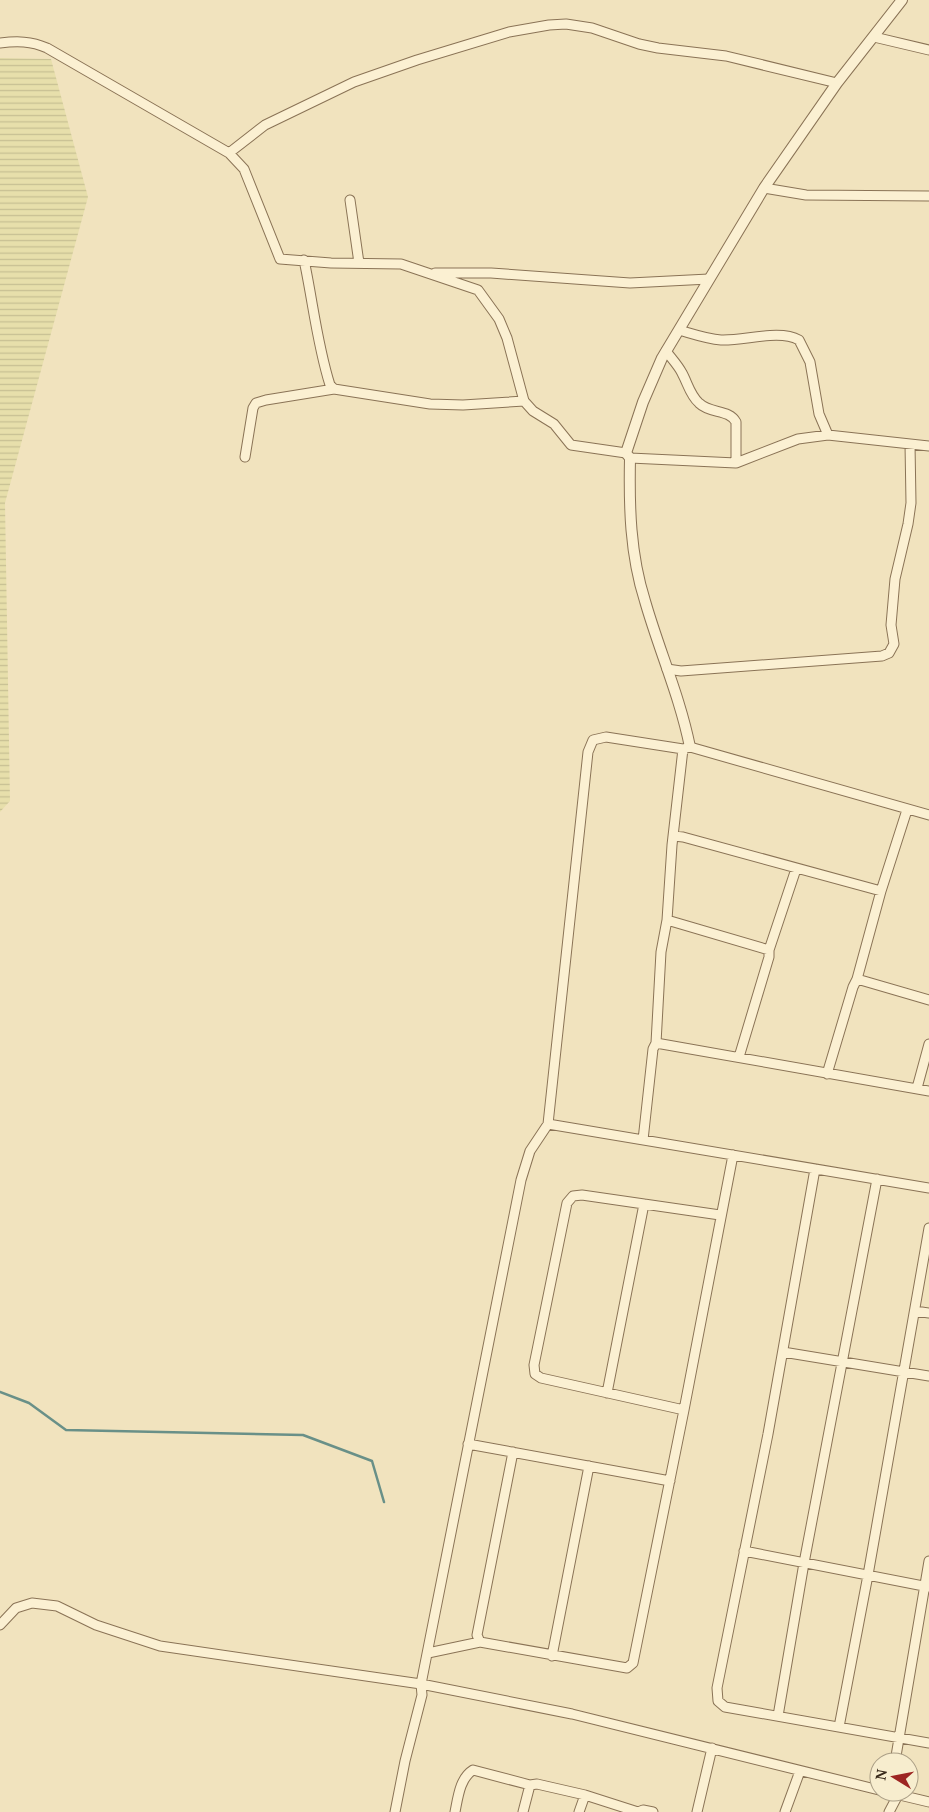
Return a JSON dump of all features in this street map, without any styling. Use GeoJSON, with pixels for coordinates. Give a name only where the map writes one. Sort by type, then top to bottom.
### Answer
{"type":"FeatureCollection","features":[{"type":"Feature","properties":{"kind":"street"},"geometry":{"type":"LineString","coordinates":[[643,1140],[653,1049],[656,1043],[661,952],[667,920],[672,845],[686,748],[686,731],[644,600],[635,560],[630,520],[628,455],[643,402],[666,351],[709,279],[764,188],[837,83],[902,0]]}},
{"type":"Feature","properties":{"kind":"street"},"geometry":{"type":"LineString","coordinates":[[229,153],[265,125],[354,82],[417,60],[509,32],[550,25],[566,24],[592,28],[639,44],[726,56],[837,83]]}},
{"type":"Feature","properties":{"kind":"street"},"geometry":{"type":"LineString","coordinates":[[874,37],[929,50]]}},
{"type":"Feature","properties":{"kind":"street"},"geometry":{"type":"LineString","coordinates":[[0,43],[19,41],[47,48],[229,153],[244,169],[280,259],[331,263],[401,264],[478,290],[499,319],[507,338],[524,401],[533,411],[554,424],[571,445],[628,455],[736,463],[798,439],[828,435],[929,446]]}},
{"type":"Feature","properties":{"kind":"street"},"geometry":{"type":"LineString","coordinates":[[764,188],[806,195],[929,196]]}},
{"type":"Feature","properties":{"kind":"street"},"geometry":{"type":"LineString","coordinates":[[350,200],[359,263]]}},
{"type":"Feature","properties":{"kind":"street"},"geometry":{"type":"LineString","coordinates":[[304,260],[314,308],[318,341],[330,385],[334,388],[342,391],[430,404],[463,405],[524,401]]}},
{"type":"Feature","properties":{"kind":"street"},"geometry":{"type":"LineString","coordinates":[[427,272],[491,273],[630,283],[709,279]]}},
{"type":"Feature","properties":{"kind":"street"},"geometry":{"type":"LineString","coordinates":[[679,330],[711,339],[739,340],[782,335],[799,340],[810,362],[819,414],[828,435]]}},
{"type":"Feature","properties":{"kind":"street"},"geometry":{"type":"LineString","coordinates":[[666,351],[682,372],[690,393],[700,404],[708,410],[726,413],[734,418],[736,422],[736,463]]}},
{"type":"Feature","properties":{"kind":"street"},"geometry":{"type":"LineString","coordinates":[[245,457],[253,408],[256,403],[334,388]]}},
{"type":"Feature","properties":{"kind":"street"},"geometry":{"type":"LineString","coordinates":[[667,669],[681,671],[755,666],[882,656],[889,653],[894,644],[891,625],[895,579],[908,524],[910,444]]}},
{"type":"Feature","properties":{"kind":"street"},"geometry":{"type":"LineString","coordinates":[[395,1812],[405,1761],[422,1696],[421,1684],[521,1180],[530,1150],[548,1124],[588,752],[594,740],[606,736],[686,748],[929,816]]}},
{"type":"Feature","properties":{"kind":"street"},"geometry":{"type":"LineString","coordinates":[[827,1074],[907,810]]}},
{"type":"Feature","properties":{"kind":"street"},"geometry":{"type":"LineString","coordinates":[[674,836],[881,891]]}},
{"type":"Feature","properties":{"kind":"street"},"geometry":{"type":"LineString","coordinates":[[739,1057],[769,950],[796,869]]}},
{"type":"Feature","properties":{"kind":"street"},"geometry":{"type":"LineString","coordinates":[[667,920],[769,950]]}},
{"type":"Feature","properties":{"kind":"street"},"geometry":{"type":"LineString","coordinates":[[857,979],[929,1000]]}},
{"type":"Feature","properties":{"kind":"street"},"geometry":{"type":"LineString","coordinates":[[656,1043],[929,1091]]}},
{"type":"Feature","properties":{"kind":"street"},"geometry":{"type":"LineString","coordinates":[[917,1088],[929,1044]]}},
{"type":"Feature","properties":{"kind":"street"},"geometry":{"type":"LineString","coordinates":[[548,1124],[929,1188]]}},
{"type":"Feature","properties":{"kind":"street"},"geometry":{"type":"LineString","coordinates":[[428,1653],[480,1642],[621,1668],[627,1668],[633,1664],[733,1155]]}},
{"type":"Feature","properties":{"kind":"street"},"geometry":{"type":"LineString","coordinates":[[815,1169],[783,1352],[717,1688],[718,1701],[725,1706],[929,1743]]}},
{"type":"Feature","properties":{"kind":"street"},"geometry":{"type":"LineString","coordinates":[[778,1716],[804,1563],[877,1179]]}},
{"type":"Feature","properties":{"kind":"street"},"geometry":{"type":"LineString","coordinates":[[684,1410],[541,1378],[535,1374],[536,1356],[567,1203],[573,1196],[582,1195],[720,1215]]}},
{"type":"Feature","properties":{"kind":"street"},"geometry":{"type":"LineString","coordinates":[[607,1393],[644,1204]]}},
{"type":"Feature","properties":{"kind":"street"},"geometry":{"type":"LineString","coordinates":[[839,1727],[927,1253],[929,1228]]}},
{"type":"Feature","properties":{"kind":"street"},"geometry":{"type":"LineString","coordinates":[[915,1311],[929,1314]]}},
{"type":"Feature","properties":{"kind":"street"},"geometry":{"type":"LineString","coordinates":[[783,1352],[929,1376]]}},
{"type":"Feature","properties":{"kind":"street"},"geometry":{"type":"LineString","coordinates":[[468,1444],[670,1481]]}},
{"type":"Feature","properties":{"kind":"street"},"geometry":{"type":"LineString","coordinates":[[480,1642],[477,1635],[513,1452]]}},
{"type":"Feature","properties":{"kind":"street"},"geometry":{"type":"LineString","coordinates":[[552,1656],[589,1466]]}},
{"type":"Feature","properties":{"kind":"street"},"geometry":{"type":"LineString","coordinates":[[744,1552],[927,1587]]}},
{"type":"Feature","properties":{"kind":"street"},"geometry":{"type":"LineString","coordinates":[[896,1752],[927,1587],[929,1561]]}},
{"type":"Feature","properties":{"kind":"street"},"geometry":{"type":"LineString","coordinates":[[0,1625],[16,1608],[32,1603],[57,1606],[96,1625],[160,1646],[421,1684],[572,1714],[869,1788]]}},
{"type":"Feature","properties":{"kind":"street"},"geometry":{"type":"LineString","coordinates":[[697,1812],[712,1748]]}},
{"type":"Feature","properties":{"kind":"street"},"geometry":{"type":"LineString","coordinates":[[456,1812],[460,1788],[468,1773],[473,1770],[530,1785],[537,1784],[585,1795],[638,1812],[653,1812]]}},
{"type":"Feature","properties":{"kind":"street"},"geometry":{"type":"LineString","coordinates":[[785,1812],[800,1771]]}},
{"type":"Feature","properties":{"kind":"street"},"geometry":{"type":"LineString","coordinates":[[523,1812],[530,1785]]}},
{"type":"Feature","properties":{"kind":"street"},"geometry":{"type":"LineString","coordinates":[[579,1812],[585,1795]]}},
{"type":"Feature","properties":{"kind":"shaded area"},"geometry":{"type":"Polygon","coordinates":[[[0,58],[51,59],[88,197],[5,503],[10,801],[0,812],[0,58]]]}},
{"type":"Feature","properties":{"kind":"waterway"},"geometry":{"type":"LineString","coordinates":[[0,1392],[29,1403],[66,1430],[303,1435],[372,1461],[384,1502]]}}]}
